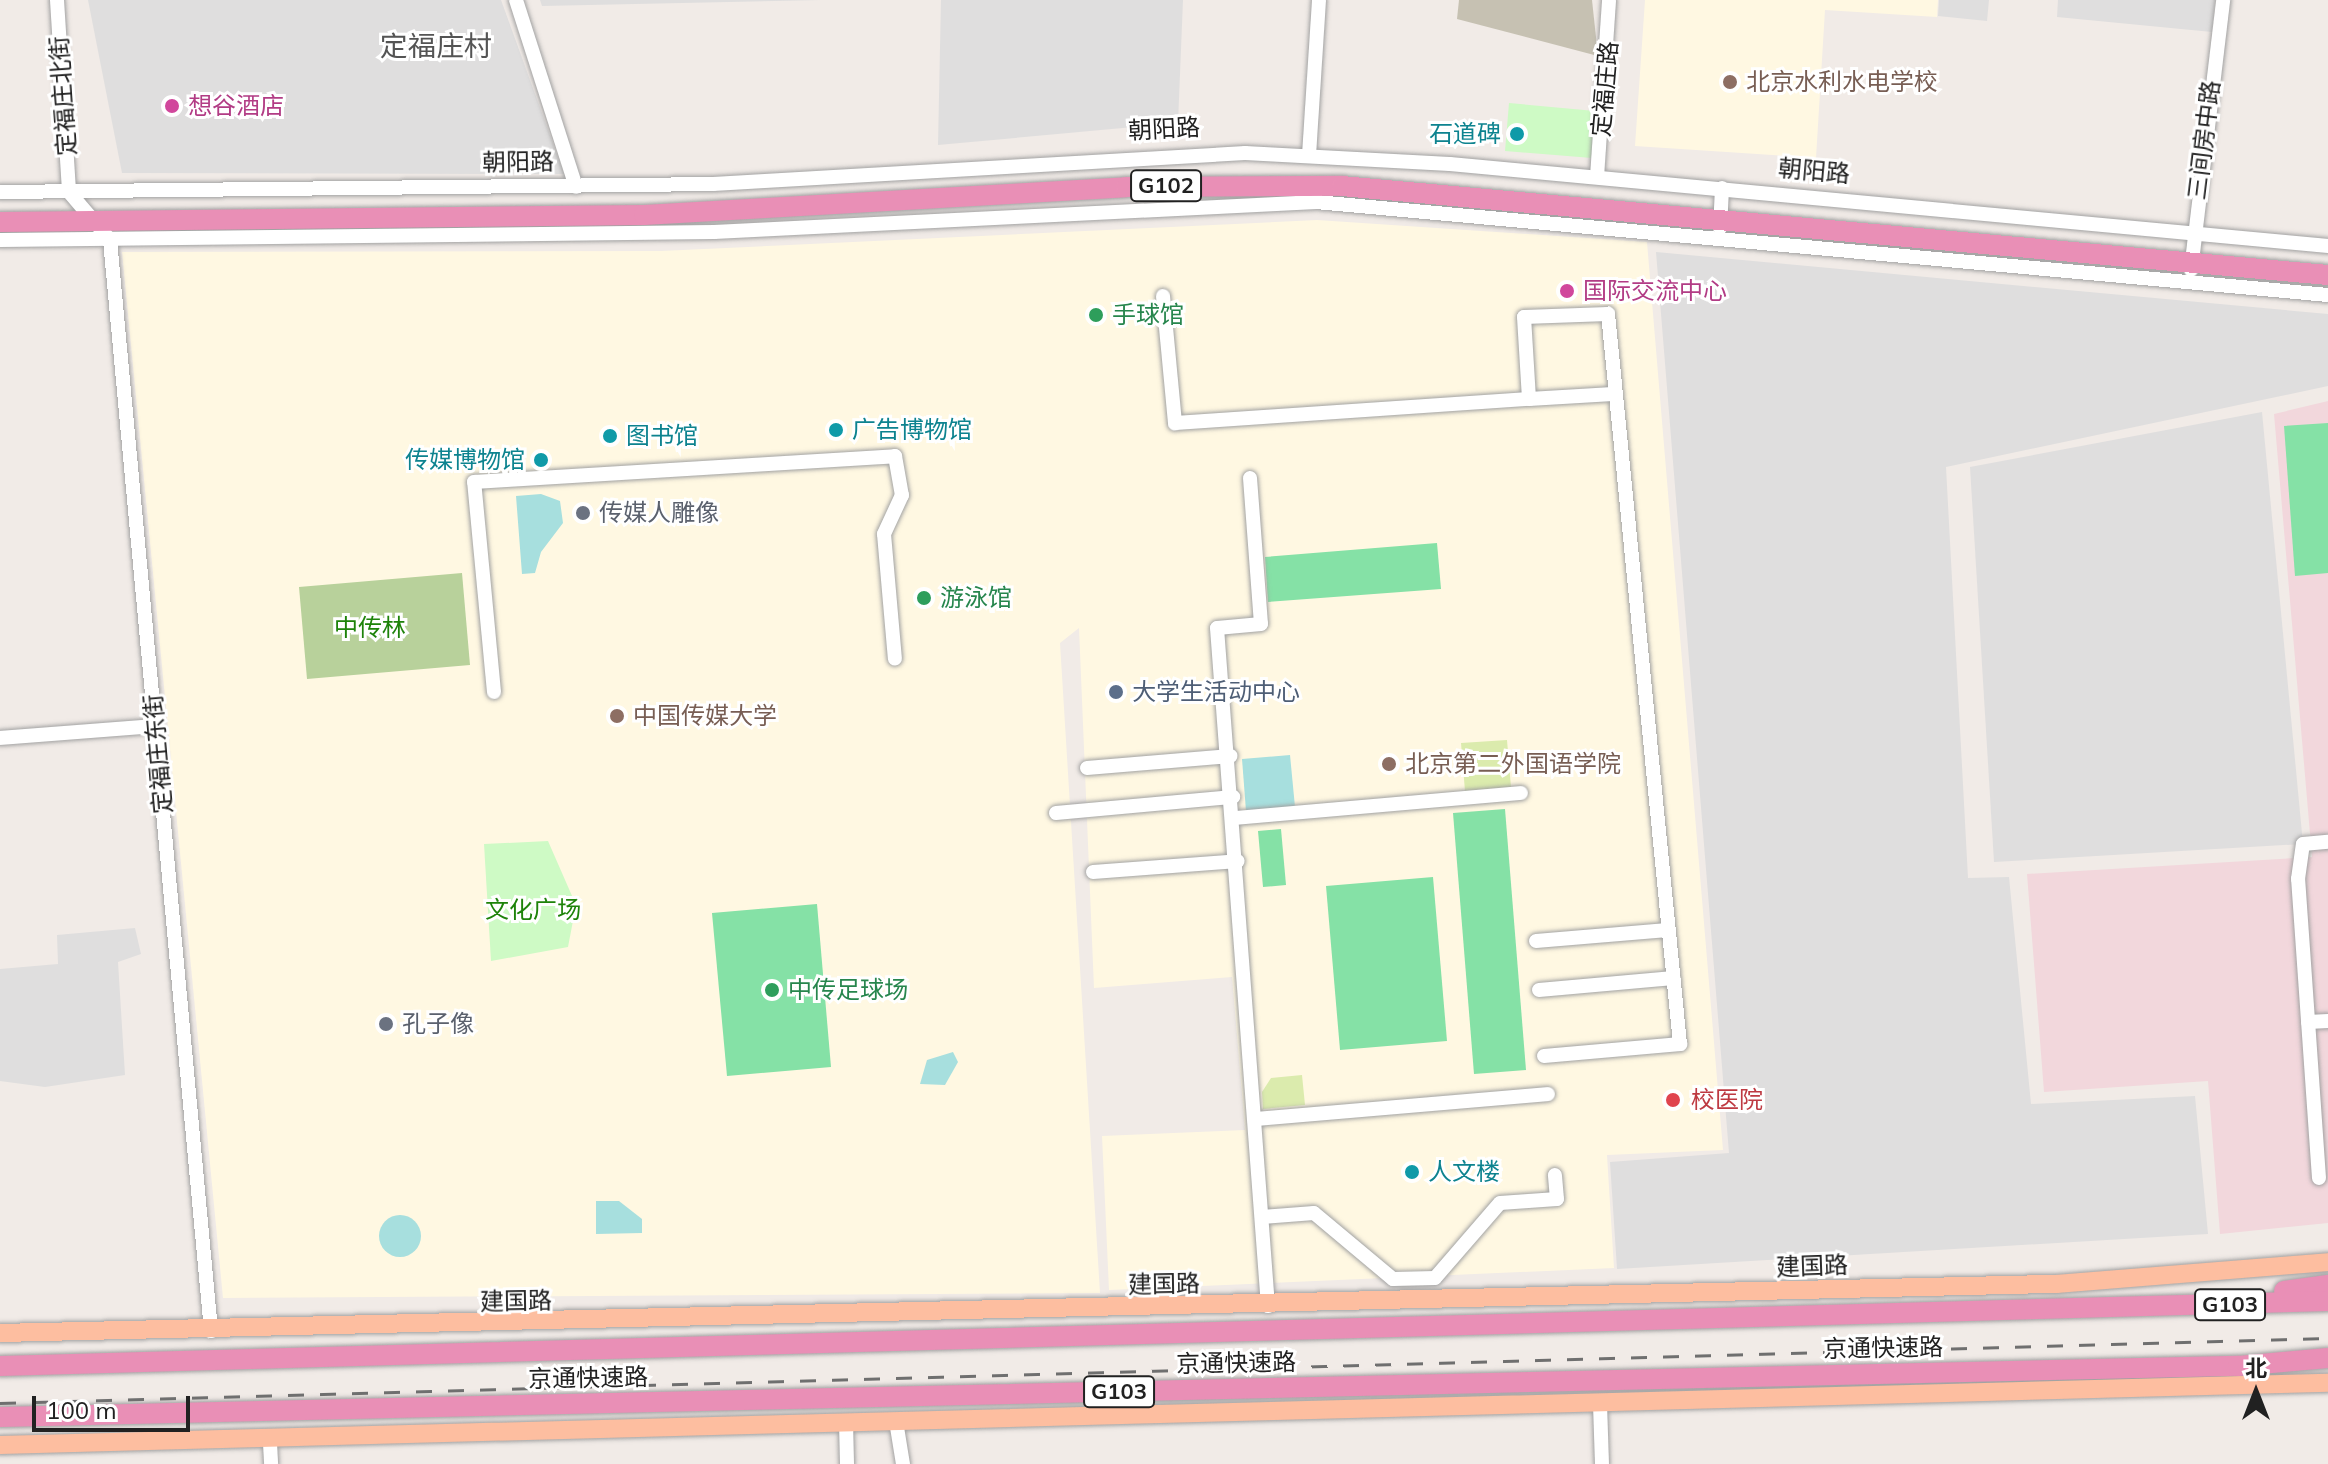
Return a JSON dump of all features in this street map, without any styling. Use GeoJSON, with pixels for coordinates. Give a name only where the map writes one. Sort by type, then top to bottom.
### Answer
{"type":"FeatureCollection","features":[{"type":"Feature","properties":{"kind":"highway","name":"朝阳路"},"geometry":{"type":"LineString","coordinates":[[0,222],[89,215],[785,211],[1231,184],[1434,193],[1720,213],[2192,258],[2328,275]]}},
{"type":"Feature","properties":{"kind":"highway","name":"朝阳路"},"geometry":{"type":"LineString","coordinates":[[0,209],[89,215]]}},
{"type":"Feature","properties":{"kind":"highway","name":"朝阳路"},"geometry":{"type":"LineString","coordinates":[[2192,258],[2328,264]]}},
{"type":"Feature","properties":{"kind":"highway"},"geometry":{"type":"LineString","coordinates":[[2133,1309],[2328,1285]]}},
{"type":"Feature","properties":{"kind":"highway","name":"京通快速路"},"geometry":{"type":"LineString","coordinates":[[0,1366],[2133,1309],[2328,1301]]}},
{"type":"Feature","properties":{"kind":"highway","name":"京通快速路"},"geometry":{"type":"LineString","coordinates":[[0,1417],[2238,1366],[2328,1358]]}},
{"type":"Feature","properties":{"kind":"highway"},"geometry":{"type":"LineString","coordinates":[[2238,1366],[2328,1366]]}},
{"type":"Feature","properties":{"kind":"main road","name":"建国路"},"geometry":{"type":"LineString","coordinates":[[0,1333],[211,1331],[1268,1306],[2056,1284],[2328,1262]]}},
{"type":"Feature","properties":{"kind":"main road"},"geometry":{"type":"LineString","coordinates":[[0,1445],[270,1443],[846,1422],[2328,1383]]}},
{"type":"Feature","properties":{"kind":"street","name":"定福庄北街"},"geometry":{"type":"LineString","coordinates":[[57,0],[69,192]]}},
{"type":"Feature","properties":{"kind":"street"},"geometry":{"type":"LineString","coordinates":[[516,0],[576,187]]}},
{"type":"Feature","properties":{"kind":"street"},"geometry":{"type":"LineString","coordinates":[[1309,155],[1319,0]]}},
{"type":"Feature","properties":{"kind":"street","name":"定福庄路"},"geometry":{"type":"LineString","coordinates":[[1597,177],[1609,0]]}},
{"type":"Feature","properties":{"kind":"street","name":"三间房中路"},"geometry":{"type":"LineString","coordinates":[[2192,258],[2223,0]]}},
{"type":"Feature","properties":{"kind":"street","name":"朝阳路"},"geometry":{"type":"LineString","coordinates":[[0,192],[789,182],[1170,153],[1309,155],[1597,177],[1720,213]]}},
{"type":"Feature","properties":{"kind":"street"},"geometry":{"type":"LineString","coordinates":[[69,192],[110,240]]}},
{"type":"Feature","properties":{"kind":"street","name":"朝阳路"},"geometry":{"type":"LineString","coordinates":[[0,240],[714,232],[1258,201],[1720,213],[2192,258],[2328,295]]}},
{"type":"Feature","properties":{"kind":"street","name":"定福庄东街"},"geometry":{"type":"LineString","coordinates":[[110,240],[211,1331]]}},
{"type":"Feature","properties":{"kind":"street","name":"朝阳路"},"geometry":{"type":"LineString","coordinates":[[2192,258],[2328,246]]}},
{"type":"Feature","properties":{"kind":"street"},"geometry":{"type":"LineString","coordinates":[[1163,296],[1175,423],[1613,394]]}},
{"type":"Feature","properties":{"kind":"street"},"geometry":{"type":"LineString","coordinates":[[1529,399],[1524,317],[1608,314],[1618,450],[1625,449],[1680,1044],[1544,1056]]}},
{"type":"Feature","properties":{"kind":"street"},"geometry":{"type":"LineString","coordinates":[[494,692],[474,482],[895,456],[902,495],[884,534],[895,659]]}},
{"type":"Feature","properties":{"kind":"street"},"geometry":{"type":"LineString","coordinates":[[1250,478],[1261,624],[1217,628],[1235,818],[1268,1306]]}},
{"type":"Feature","properties":{"kind":"street"},"geometry":{"type":"LineString","coordinates":[[0,738],[155,726]]}},
{"type":"Feature","properties":{"kind":"street"},"geometry":{"type":"LineString","coordinates":[[1087,768],[1230,756]]}},
{"type":"Feature","properties":{"kind":"street"},"geometry":{"type":"LineString","coordinates":[[1235,818],[1521,793]]}},
{"type":"Feature","properties":{"kind":"street"},"geometry":{"type":"LineString","coordinates":[[1056,813],[1233,797]]}},
{"type":"Feature","properties":{"kind":"street"},"geometry":{"type":"LineString","coordinates":[[2319,1178],[2298,879],[2303,844],[2328,842]]}},
{"type":"Feature","properties":{"kind":"street"},"geometry":{"type":"LineString","coordinates":[[1093,872],[1238,861]]}},
{"type":"Feature","properties":{"kind":"street"},"geometry":{"type":"LineString","coordinates":[[1536,941],[1668,930]]}},
{"type":"Feature","properties":{"kind":"street"},"geometry":{"type":"LineString","coordinates":[[1539,990],[1673,978]]}},
{"type":"Feature","properties":{"kind":"street"},"geometry":{"type":"LineString","coordinates":[[2308,1022],[2328,1021]]}},
{"type":"Feature","properties":{"kind":"street"},"geometry":{"type":"LineString","coordinates":[[1257,1119],[1548,1094]]}},
{"type":"Feature","properties":{"kind":"street"},"geometry":{"type":"LineString","coordinates":[[1262,1217],[1314,1213],[1393,1279],[1435,1278],[1500,1203],[1557,1199],[1555,1175]]}},
{"type":"Feature","properties":{"kind":"street"},"geometry":{"type":"LineString","coordinates":[[1600,1404],[1602,1464]]}},
{"type":"Feature","properties":{"kind":"street"},"geometry":{"type":"LineString","coordinates":[[896,1421],[903,1464]]}},
{"type":"Feature","properties":{"kind":"street"},"geometry":{"type":"LineString","coordinates":[[846,1422],[847,1464]]}},
{"type":"Feature","properties":{"kind":"street"},"geometry":{"type":"LineString","coordinates":[[270,1443],[271,1464]]}},
{"type":"Feature","properties":{"kind":"shaded area"},"geometry":{"type":"Polygon","coordinates":[[[88,0],[501,0],[564,174],[122,173],[88,0]]]}},
{"type":"Feature","properties":{"kind":"shaded area"},"geometry":{"type":"Polygon","coordinates":[[[540,0],[821,0],[542,6],[540,0]]]}},
{"type":"Feature","properties":{"kind":"shaded area"},"geometry":{"type":"Polygon","coordinates":[[[941,0],[1183,0],[1178,123],[938,145],[941,0]]]}},
{"type":"Feature","properties":{"kind":"shaded area"},"geometry":{"type":"Polygon","coordinates":[[[1459,0],[1592,0],[1598,56],[1457,19],[1459,0]]]}},
{"type":"Feature","properties":{"kind":"shaded area","name":"北京水利水电学校"},"geometry":{"type":"Polygon","coordinates":[[[1645,0],[1938,0],[1937,17],[1825,10],[1816,158],[1635,146],[1645,0]]]}},
{"type":"Feature","properties":{"kind":"shaded area"},"geometry":{"type":"Polygon","coordinates":[[[1939,0],[1989,0],[1987,21],[1938,16],[1939,0]]]}},
{"type":"Feature","properties":{"kind":"shaded area"},"geometry":{"type":"Polygon","coordinates":[[[2058,0],[2215,0],[2212,32],[2057,17],[2058,0]]]}},
{"type":"Feature","properties":{"kind":"shaded area","name":"中国传媒大学"},"geometry":{"type":"Polygon","coordinates":[[[1317,220],[1647,242],[1723,1150],[1607,1155],[1614,1268],[1109,1290],[1102,1136],[1245,1130],[1232,977],[1094,988],[1079,628],[1060,643],[1100,1293],[223,1298],[122,252],[661,251],[1317,220]]]}},
{"type":"Feature","properties":{"kind":"shaded area"},"geometry":{"type":"Polygon","coordinates":[[[1656,252],[2328,314],[2328,386],[1946,467],[1968,878],[2009,877],[2031,1104],[2195,1096],[2208,1234],[1617,1269],[1610,1162],[1729,1153],[1656,252]]]}},
{"type":"Feature","properties":{"kind":"shaded area"},"geometry":{"type":"Polygon","coordinates":[[[2328,401],[2328,1223],[2220,1234],[2208,1081],[2044,1092],[2027,874],[2312,857],[2274,414],[2328,401]]]}},
{"type":"Feature","properties":{"kind":"shaded area"},"geometry":{"type":"Polygon","coordinates":[[[2262,412],[2303,844],[1994,862],[1970,467],[2262,412]]]}},
{"type":"Feature","properties":{"kind":"shaded area"},"geometry":{"type":"Polygon","coordinates":[[[135,928],[141,954],[118,962],[125,1075],[45,1087],[0,1081],[0,969],[58,964],[57,935],[135,928]]]}},
{"type":"Feature","properties":{"kind":"green space"},"geometry":{"type":"Polygon","coordinates":[[[1509,103],[1595,111],[1592,158],[1505,151],[1509,103]]]}},
{"type":"Feature","properties":{"kind":"green space"},"geometry":{"type":"Polygon","coordinates":[[[2328,423],[2328,573],[2295,576],[2284,426],[2328,423]]]}},
{"type":"Feature","properties":{"kind":"green space"},"geometry":{"type":"Polygon","coordinates":[[[1437,543],[1441,589],[1268,602],[1265,557],[1437,543]]]}},
{"type":"Feature","properties":{"kind":"green space","name":"中传林"},"geometry":{"type":"Polygon","coordinates":[[[462,573],[470,665],[307,679],[299,587],[462,573]]]}},
{"type":"Feature","properties":{"kind":"green space"},"geometry":{"type":"Polygon","coordinates":[[[1507,740],[1511,787],[1465,791],[1461,743],[1507,740]]]}},
{"type":"Feature","properties":{"kind":"green space"},"geometry":{"type":"Polygon","coordinates":[[[1505,809],[1526,1070],[1474,1074],[1453,813],[1505,809]]]}},
{"type":"Feature","properties":{"kind":"green space"},"geometry":{"type":"Polygon","coordinates":[[[1281,829],[1286,885],[1263,887],[1258,831],[1281,829]]]}},
{"type":"Feature","properties":{"kind":"green space","name":"文化广场"},"geometry":{"type":"Polygon","coordinates":[[[548,841],[576,905],[568,947],[491,961],[484,844],[548,841]]]}},
{"type":"Feature","properties":{"kind":"green space"},"geometry":{"type":"Polygon","coordinates":[[[1433,877],[1447,1041],[1340,1050],[1326,886],[1433,877]]]}},
{"type":"Feature","properties":{"kind":"green space","name":"中传足球场"},"geometry":{"type":"Polygon","coordinates":[[[817,904],[831,1067],[727,1076],[712,913],[817,904]]]}},
{"type":"Feature","properties":{"kind":"green space"},"geometry":{"type":"Polygon","coordinates":[[[1302,1075],[1305,1105],[1263,1109],[1262,1092],[1271,1078],[1302,1075]]]}},
{"type":"Feature","properties":{"kind":"water"},"geometry":{"type":"Polygon","coordinates":[[[541,494],[560,501],[563,523],[541,552],[535,573],[522,574],[516,496],[541,494]]]}},
{"type":"Feature","properties":{"kind":"water"},"geometry":{"type":"Polygon","coordinates":[[[1290,755],[1295,807],[1246,811],[1242,759],[1290,755]]]}},
{"type":"Feature","properties":{"kind":"water"},"geometry":{"type":"Polygon","coordinates":[[[953,1052],[958,1062],[945,1085],[920,1084],[927,1060],[953,1052]]]}},
{"type":"Feature","properties":{"kind":"water"},"geometry":{"type":"Polygon","coordinates":[[[596,1201],[619,1201],[642,1219],[642,1233],[596,1234],[596,1201]]]}},
{"type":"Feature","properties":{"kind":"water"},"geometry":{"type":"Polygon","coordinates":[[[400,1215],[415,1221],[421,1236],[415,1251],[400,1257],[385,1251],[379,1236],[385,1221],[400,1215]]]}},
{"type":"Feature","properties":{"kind":"railway"},"geometry":{"type":"LineString","coordinates":[[0,1403],[2328,1338]]}},
{"type":"Feature","properties":{"kind":"place","name":"北京水利水电学校"},"geometry":{"type":"Point","coordinates":[1730,82]}},
{"type":"Feature","properties":{"kind":"place","name":"想谷酒店"},"geometry":{"type":"Point","coordinates":[172,106]}},
{"type":"Feature","properties":{"kind":"place","name":"石道碑"},"geometry":{"type":"Point","coordinates":[1517,134]}},
{"type":"Feature","properties":{"kind":"place","name":"国际交流中心"},"geometry":{"type":"Point","coordinates":[1567,291]}},
{"type":"Feature","properties":{"kind":"place","name":"手球馆"},"geometry":{"type":"Point","coordinates":[1096,315]}},
{"type":"Feature","properties":{"kind":"place","name":"广告博物馆"},"geometry":{"type":"Point","coordinates":[836,430]}},
{"type":"Feature","properties":{"kind":"place","name":"图书馆"},"geometry":{"type":"Point","coordinates":[610,436]}},
{"type":"Feature","properties":{"kind":"place","name":"传媒博物馆"},"geometry":{"type":"Point","coordinates":[541,460]}},
{"type":"Feature","properties":{"kind":"place","name":"传媒人雕像"},"geometry":{"type":"Point","coordinates":[583,513]}},
{"type":"Feature","properties":{"kind":"place","name":"游泳馆"},"geometry":{"type":"Point","coordinates":[924,598]}},
{"type":"Feature","properties":{"kind":"place","name":"大学生活动中心"},"geometry":{"type":"Point","coordinates":[1116,692]}},
{"type":"Feature","properties":{"kind":"place","name":"中国传媒大学"},"geometry":{"type":"Point","coordinates":[617,716]}},
{"type":"Feature","properties":{"kind":"place","name":"北京第二外国语学院"},"geometry":{"type":"Point","coordinates":[1389,764]}},
{"type":"Feature","properties":{"kind":"place","name":"中传足球场"},"geometry":{"type":"Point","coordinates":[772,990]}},
{"type":"Feature","properties":{"kind":"place","name":"孔子像"},"geometry":{"type":"Point","coordinates":[386,1024]}},
{"type":"Feature","properties":{"kind":"place","name":"校医院"},"geometry":{"type":"Point","coordinates":[1673,1100]}},
{"type":"Feature","properties":{"kind":"place","name":"人文楼"},"geometry":{"type":"Point","coordinates":[1412,1172]}},
{"type":"Feature","properties":{"kind":"district","name":"定福庄村"},"geometry":{"type":"Point","coordinates":[436,46]}}]}
